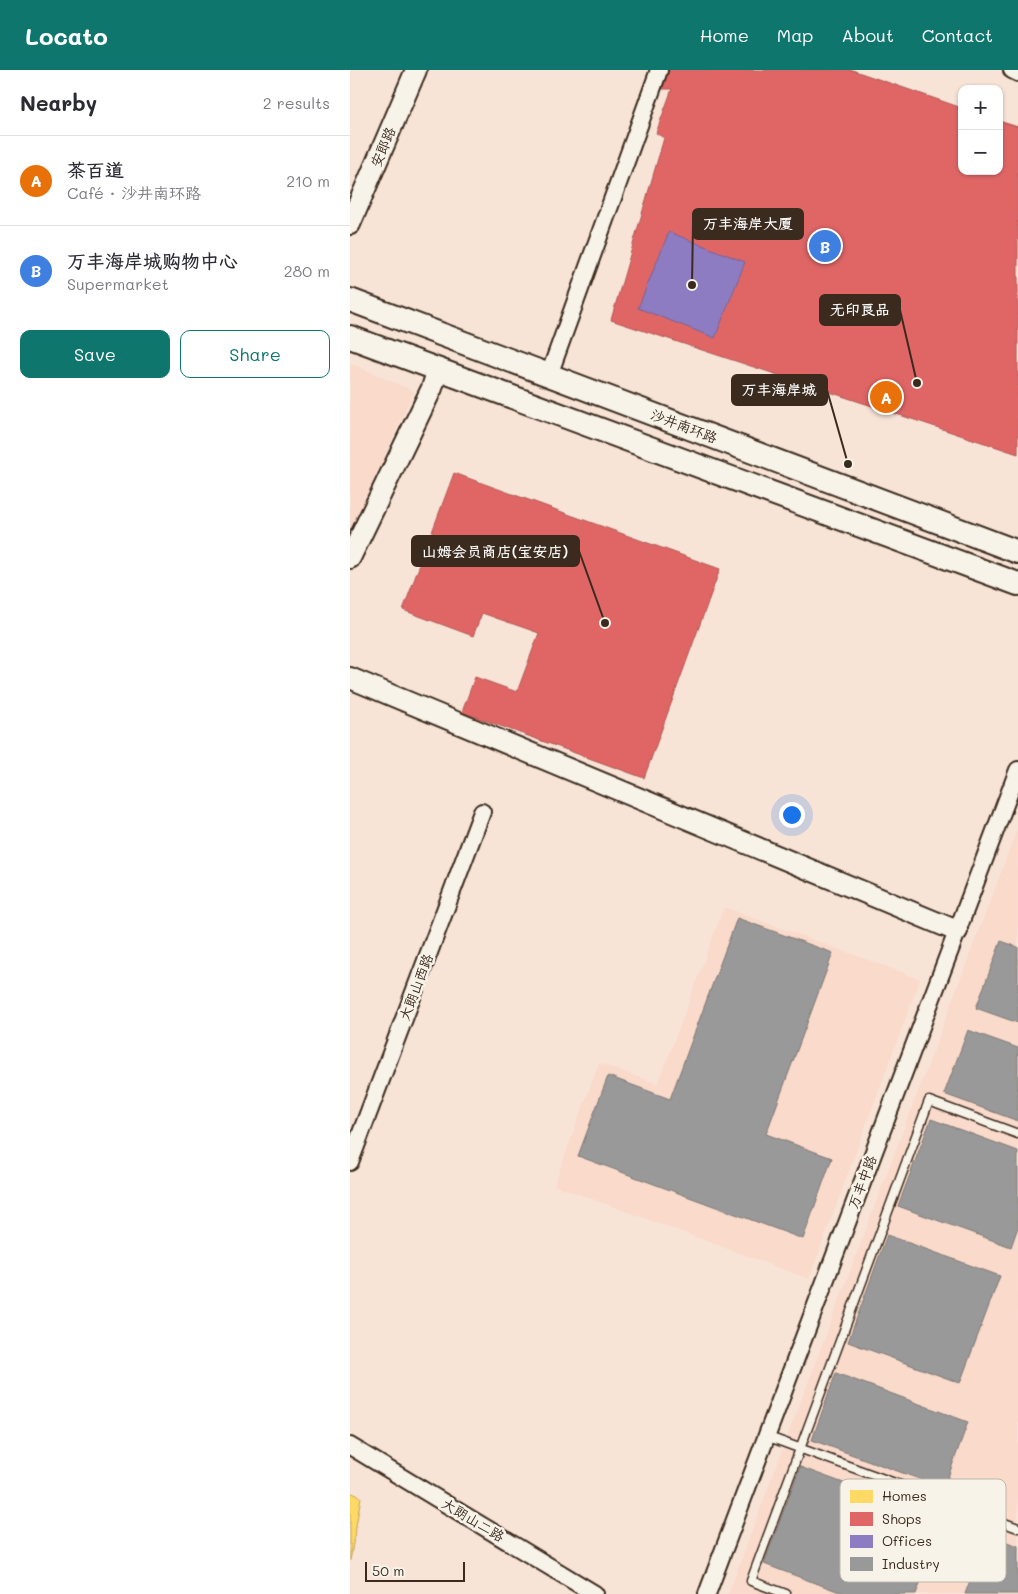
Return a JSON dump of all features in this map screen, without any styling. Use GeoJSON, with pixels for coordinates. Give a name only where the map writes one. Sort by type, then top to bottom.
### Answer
{"type":"FeatureCollection","features":[{"type":"Feature","properties":{"kind":"main road","name":"沙井南环路"},"geometry":{"type":"LineString","coordinates":[[351,299],[1018,552]]}},
{"type":"Feature","properties":{"kind":"main road"},"geometry":{"type":"LineString","coordinates":[[350,337],[1018,584]]}},
{"type":"Feature","properties":{"kind":"street","name":"安郎路"},"geometry":{"type":"LineString","coordinates":[[350,224],[416,70]]}},
{"type":"Feature","properties":{"kind":"street"},"geometry":{"type":"LineString","coordinates":[[549,375],[659,70]]}},
{"type":"Feature","properties":{"kind":"street"},"geometry":{"type":"LineString","coordinates":[[1012,70],[1018,72]]}},
{"type":"Feature","properties":{"kind":"street"},"geometry":{"type":"LineString","coordinates":[[350,558],[432,388],[438,369]]}},
{"type":"Feature","properties":{"kind":"street"},"geometry":{"type":"LineString","coordinates":[[350,678],[957,931]]}},
{"type":"Feature","properties":{"kind":"street","name":"万丰中路"},"geometry":{"type":"LineString","coordinates":[[707,1594],[1018,770]]}},
{"type":"Feature","properties":{"kind":"street","name":"大朗山西路"},"geometry":{"type":"LineString","coordinates":[[350,1162],[482,812]]}},
{"type":"Feature","properties":{"kind":"street","name":"大朗山二路"},"geometry":{"type":"LineString","coordinates":[[350,1446],[595,1594]]}},
{"type":"Feature","properties":{"kind":"lane"},"geometry":{"type":"LineString","coordinates":[[786,1594],[751,1581],[929,1101],[1018,1134]]}},
{"type":"Feature","properties":{"kind":"lane"},"geometry":{"type":"LineString","coordinates":[[766,1436],[884,1479]]}},
{"type":"Feature","properties":{"kind":"lane"},"geometry":{"type":"LineString","coordinates":[[1006,1524],[1018,1528]]}},
{"type":"Feature","properties":{"kind":"shaded area"},"geometry":{"type":"Polygon","coordinates":[[[350,363],[414,391],[350,533],[350,363]]]}},
{"type":"Feature","properties":{"kind":"shaded area"},"geometry":{"type":"Polygon","coordinates":[[[1018,827],[1018,1594],[728,1594],[1018,827]]]}},
{"type":"Feature","properties":{"kind":"shaded area"},"geometry":{"type":"Polygon","coordinates":[[[724,907],[920,979],[809,1279],[554,1185],[599,1063],[658,1084],[724,907]]]}},
{"type":"Feature","properties":{"kind":"building: Homes"},"geometry":{"type":"Polygon","coordinates":[[[713,70],[727,70],[723,85],[709,82],[713,70]]]}},
{"type":"Feature","properties":{"kind":"building: Homes"},"geometry":{"type":"Polygon","coordinates":[[[806,70],[831,70],[875,86],[868,103],[853,97],[845,117],[810,104],[817,84],[803,78],[806,70]]]}},
{"type":"Feature","properties":{"kind":"building: Homes"},"geometry":{"type":"Polygon","coordinates":[[[875,86],[938,110],[932,127],[918,122],[911,141],[875,128],[883,108],[868,103],[875,86]]]}},
{"type":"Feature","properties":{"kind":"building: Homes"},"geometry":{"type":"Polygon","coordinates":[[[681,92],[695,96],[689,118],[697,120],[703,102],[717,106],[707,137],[695,134],[692,143],[704,146],[701,157],[684,153],[690,132],[686,131],[683,139],[668,135],[681,92]]]}},
{"type":"Feature","properties":{"kind":"building: Homes"},"geometry":{"type":"Polygon","coordinates":[[[892,155],[908,161],[905,169],[930,179],[933,171],[951,178],[942,201],[922,194],[919,204],[923,205],[917,221],[890,211],[896,195],[902,197],[905,187],[882,179],[892,155]]]}},
{"type":"Feature","properties":{"kind":"building: Homes"},"geometry":{"type":"Polygon","coordinates":[[[869,344],[913,360],[911,366],[898,362],[894,374],[905,379],[902,385],[918,391],[915,401],[896,394],[897,390],[845,373],[851,359],[877,368],[882,356],[867,350],[869,344]]]}},
{"type":"Feature","properties":{"kind":"building: Homes"},"geometry":{"type":"Polygon","coordinates":[[[967,381],[1010,397],[1008,403],[995,398],[990,412],[1018,422],[1012,438],[986,428],[988,425],[963,415],[961,419],[943,412],[947,402],[974,412],[981,393],[964,387],[967,381]]]}},
{"type":"Feature","properties":{"kind":"building: Homes"},"geometry":{"type":"Polygon","coordinates":[[[350,1492],[361,1497],[350,1561],[350,1492]]]}},
{"type":"Feature","properties":{"kind":"building: Shops"},"geometry":{"type":"Polygon","coordinates":[[[669,70],[852,70],[958,107],[958,175],[1003,175],[1003,122],[1018,127],[1018,454],[611,320],[664,138],[656,133],[672,89],[662,89],[669,70]]]}},
{"type":"Feature","properties":{"kind":"building: Shops"},"geometry":{"type":"Polygon","coordinates":[[[454,473],[720,569],[644,778],[462,712],[475,677],[517,692],[539,633],[482,613],[473,636],[403,610],[454,473]]]}},
{"type":"Feature","properties":{"kind":"building: Offices"},"geometry":{"type":"Polygon","coordinates":[[[669,232],[745,262],[715,338],[638,308],[669,232]]]}},
{"type":"Feature","properties":{"kind":"building: Industry"},"geometry":{"type":"Polygon","coordinates":[[[737,918],[833,953],[766,1134],[832,1158],[803,1239],[578,1156],[608,1076],[670,1099],[737,918]]]}},
{"type":"Feature","properties":{"kind":"building: Industry"},"geometry":{"type":"Polygon","coordinates":[[[1001,941],[1018,947],[1018,1023],[976,1008],[1001,941]]]}},
{"type":"Feature","properties":{"kind":"building: Industry"},"geometry":{"type":"Polygon","coordinates":[[[968,1030],[1018,1048],[1018,1121],[944,1094],[968,1030]]]}},
{"type":"Feature","properties":{"kind":"building: Industry"},"geometry":{"type":"Polygon","coordinates":[[[931,1119],[1018,1151],[1018,1227],[1011,1247],[898,1206],[931,1119]]]}},
{"type":"Feature","properties":{"kind":"building: Industry"},"geometry":{"type":"Polygon","coordinates":[[[887,1235],[1000,1276],[960,1383],[848,1342],[887,1235]]]}},
{"type":"Feature","properties":{"kind":"building: Industry"},"geometry":{"type":"Polygon","coordinates":[[[836,1373],[968,1422],[947,1479],[919,1479],[812,1440],[836,1373]]]}},
{"type":"Feature","properties":{"kind":"building: Industry"},"geometry":{"type":"Polygon","coordinates":[[[800,1467],[840,1482],[840,1582],[921,1582],[916,1594],[845,1594],[764,1564],[800,1467]]]}},
{"type":"Feature","properties":{"kind":"building: Industry"},"geometry":{"type":"Polygon","coordinates":[[[1006,1542],[1018,1546],[1018,1594],[965,1594],[969,1582],[1006,1582],[1006,1542]]]}},
{"type":"Feature","properties":{"kind":"place","name":"万丰海岸城购物中心"},"geometry":{"type":"Point","coordinates":[825,246]}},
{"type":"Feature","properties":{"kind":"place","name":"万丰海岸大厦"},"geometry":{"type":"Point","coordinates":[692,285]}},
{"type":"Feature","properties":{"kind":"place","name":"无印良品"},"geometry":{"type":"Point","coordinates":[917,383]}},
{"type":"Feature","properties":{"kind":"place","name":"茶百道"},"geometry":{"type":"Point","coordinates":[886,397]}},
{"type":"Feature","properties":{"kind":"place","name":"万丰海岸城"},"geometry":{"type":"Point","coordinates":[848,464]}},
{"type":"Feature","properties":{"kind":"place","name":"山姆会员商店(宝安店)"},"geometry":{"type":"Point","coordinates":[605,623]}}]}
